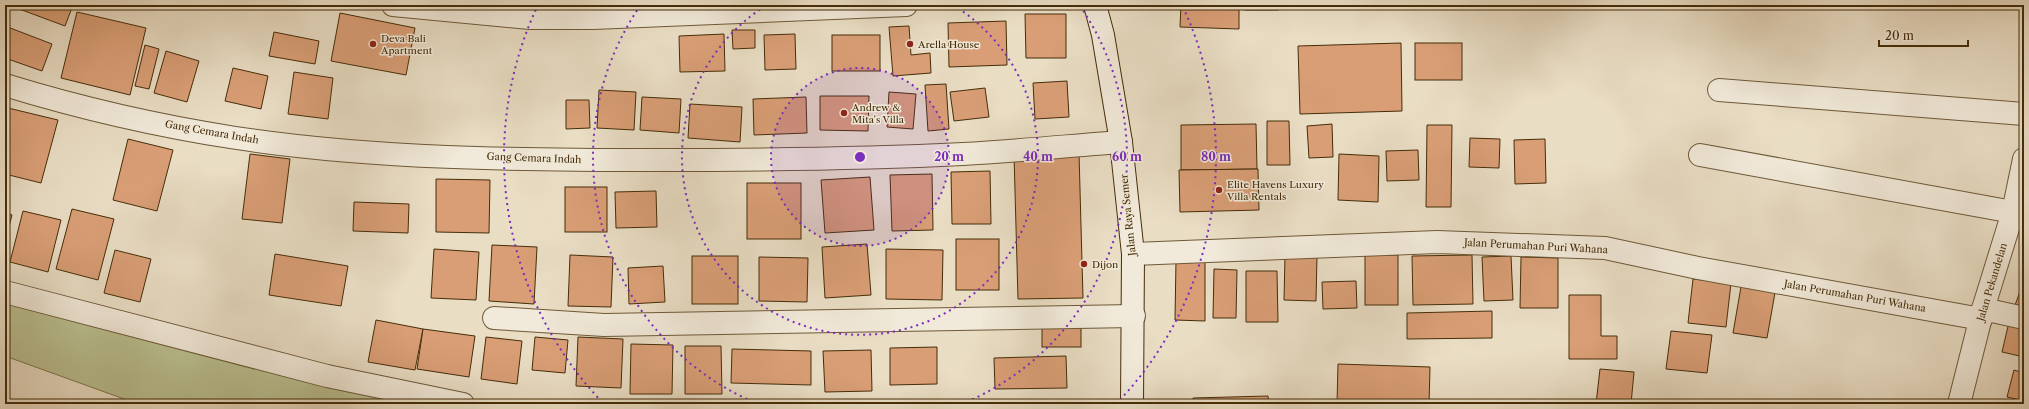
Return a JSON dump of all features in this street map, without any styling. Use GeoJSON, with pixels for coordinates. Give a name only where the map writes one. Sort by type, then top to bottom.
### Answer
{"type":"FeatureCollection","features":[{"type":"Feature","properties":{"kind":"street"},"geometry":{"type":"LineString","coordinates":[[393,5],[530,18],[593,18],[906,5]]}},
{"type":"Feature","properties":{"kind":"street","name":"Jalan Raya Semer"},"geometry":{"type":"LineString","coordinates":[[1095,5],[1103,35],[1121,142],[1133,254],[1134,316],[1132,404]]}},
{"type":"Feature","properties":{"kind":"street","name":"Gang Cemara Indah"},"geometry":{"type":"LineString","coordinates":[[5,85],[46,98],[147,121],[235,138],[318,148],[442,156],[572,160],[776,160],[963,154],[1121,142]]}},
{"type":"Feature","properties":{"kind":"street"},"geometry":{"type":"LineString","coordinates":[[1718,90],[2024,114]]}},
{"type":"Feature","properties":{"kind":"street"},"geometry":{"type":"LineString","coordinates":[[1700,155],[2013,212]]}},
{"type":"Feature","properties":{"kind":"street","name":"Jalan Pekandelan"},"geometry":{"type":"LineString","coordinates":[[1959,404],[1982,314],[2013,212],[2024,159]]}},
{"type":"Feature","properties":{"kind":"street","name":"Jalan Perumahan Puri Wahana"},"geometry":{"type":"LineString","coordinates":[[1133,254],[1437,242],[1605,248],[1698,268],[1982,314],[2024,318]]}},
{"type":"Feature","properties":{"kind":"street"},"geometry":{"type":"LineString","coordinates":[[5,292],[327,376],[463,404]]}},
{"type":"Feature","properties":{"kind":"street"},"geometry":{"type":"LineString","coordinates":[[494,318],[604,325],[1134,316]]}},
{"type":"Feature","properties":{"kind":"green space"},"geometry":{"type":"Polygon","coordinates":[[[5,298],[375,394],[408,404],[138,404],[5,356],[5,298]]]}},
{"type":"Feature","properties":{"kind":"building"},"geometry":{"type":"Polygon","coordinates":[[[15,5],[73,5],[65,26],[14,7],[15,5]]]}},
{"type":"Feature","properties":{"kind":"building"},"geometry":{"type":"Polygon","coordinates":[[[1181,5],[1239,5],[1239,29],[1180,27],[1181,5]]]}},
{"type":"Feature","properties":{"kind":"building"},"geometry":{"type":"Polygon","coordinates":[[[1245,5],[1278,5],[1278,10],[1245,10],[1245,5]]]}},
{"type":"Feature","properties":{"kind":"building"},"geometry":{"type":"Polygon","coordinates":[[[77,12],[146,28],[130,95],[61,78],[77,12]]]}},
{"type":"Feature","properties":{"kind":"building","name":"Deva Bali Apartment"},"geometry":{"type":"Polygon","coordinates":[[[340,13],[415,28],[406,75],[331,61],[340,13]]]}},
{"type":"Feature","properties":{"kind":"building"},"geometry":{"type":"Polygon","coordinates":[[[1025,14],[1066,14],[1066,58],[1026,58],[1025,14]]]}},
{"type":"Feature","properties":{"kind":"building"},"geometry":{"type":"Polygon","coordinates":[[[1006,21],[1007,65],[949,67],[948,23],[1006,21]]]}},
{"type":"Feature","properties":{"kind":"building"},"geometry":{"type":"Polygon","coordinates":[[[5,26],[52,44],[42,71],[5,58],[5,26]]]}},
{"type":"Feature","properties":{"kind":"building"},"geometry":{"type":"Polygon","coordinates":[[[909,26],[911,55],[930,53],[931,73],[893,76],[889,27],[909,26]]]}},
{"type":"Feature","properties":{"kind":"building"},"geometry":{"type":"Polygon","coordinates":[[[732,30],[755,30],[755,48],[733,49],[732,30]]]}},
{"type":"Feature","properties":{"kind":"building"},"geometry":{"type":"Polygon","coordinates":[[[274,32],[319,41],[315,64],[269,56],[274,32]]]}},
{"type":"Feature","properties":{"kind":"building"},"geometry":{"type":"Polygon","coordinates":[[[724,34],[725,71],[680,72],[679,36],[724,34]]]}},
{"type":"Feature","properties":{"kind":"building"},"geometry":{"type":"Polygon","coordinates":[[[795,34],[796,69],[765,70],[764,35],[795,34]]]}},
{"type":"Feature","properties":{"kind":"building"},"geometry":{"type":"Polygon","coordinates":[[[832,35],[880,35],[880,71],[832,71],[832,35]]]}},
{"type":"Feature","properties":{"kind":"building"},"geometry":{"type":"Polygon","coordinates":[[[1401,43],[1402,111],[1300,114],[1298,46],[1401,43]]]}},
{"type":"Feature","properties":{"kind":"building"},"geometry":{"type":"Polygon","coordinates":[[[1415,43],[1462,43],[1462,80],[1415,80],[1415,43]]]}},
{"type":"Feature","properties":{"kind":"building"},"geometry":{"type":"Polygon","coordinates":[[[145,45],[159,49],[149,89],[135,86],[145,45]]]}},
{"type":"Feature","properties":{"kind":"building"},"geometry":{"type":"Polygon","coordinates":[[[166,51],[199,61],[187,102],[154,93],[166,51]]]}},
{"type":"Feature","properties":{"kind":"building"},"geometry":{"type":"Polygon","coordinates":[[[233,68],[268,76],[261,109],[225,101],[233,68]]]}},
{"type":"Feature","properties":{"kind":"building"},"geometry":{"type":"Polygon","coordinates":[[[294,72],[333,78],[328,119],[288,114],[294,72]]]}},
{"type":"Feature","properties":{"kind":"building"},"geometry":{"type":"Polygon","coordinates":[[[1067,81],[1069,117],[1035,119],[1033,83],[1067,81]]]}},
{"type":"Feature","properties":{"kind":"building"},"geometry":{"type":"Polygon","coordinates":[[[946,84],[949,129],[928,131],[925,85],[946,84]]]}},
{"type":"Feature","properties":{"kind":"building"},"geometry":{"type":"Polygon","coordinates":[[[985,88],[989,117],[954,121],[950,92],[985,88]]]}},
{"type":"Feature","properties":{"kind":"building"},"geometry":{"type":"Polygon","coordinates":[[[599,90],[636,92],[634,130],[597,128],[599,90]]]}},
{"type":"Feature","properties":{"kind":"building"},"geometry":{"type":"Polygon","coordinates":[[[889,92],[916,94],[913,129],[887,127],[889,92]]]}},
{"type":"Feature","properties":{"kind":"building","name":"Andrew & Mita's Villa"},"geometry":{"type":"Polygon","coordinates":[[[820,96],[869,96],[868,131],[820,130],[820,96]]]}},
{"type":"Feature","properties":{"kind":"building"},"geometry":{"type":"Polygon","coordinates":[[[642,97],[681,99],[679,133],[640,130],[642,97]]]}},
{"type":"Feature","properties":{"kind":"building"},"geometry":{"type":"Polygon","coordinates":[[[806,97],[807,133],[754,135],[753,99],[806,97]]]}},
{"type":"Feature","properties":{"kind":"building"},"geometry":{"type":"Polygon","coordinates":[[[566,100],[589,100],[590,128],[566,129],[566,100]]]}},
{"type":"Feature","properties":{"kind":"building"},"geometry":{"type":"Polygon","coordinates":[[[690,104],[742,107],[740,142],[688,138],[690,104]]]}},
{"type":"Feature","properties":{"kind":"building"},"geometry":{"type":"Polygon","coordinates":[[[8,108],[58,120],[41,183],[5,174],[5,118],[8,108]]]}},
{"type":"Feature","properties":{"kind":"building"},"geometry":{"type":"Polygon","coordinates":[[[1267,121],[1289,121],[1290,165],[1267,165],[1267,121]]]}},
{"type":"Feature","properties":{"kind":"building"},"geometry":{"type":"Polygon","coordinates":[[[1256,124],[1257,169],[1181,170],[1181,125],[1256,124]]]}},
{"type":"Feature","properties":{"kind":"building"},"geometry":{"type":"Polygon","coordinates":[[[1332,124],[1333,157],[1309,158],[1307,126],[1332,124]]]}},
{"type":"Feature","properties":{"kind":"building"},"geometry":{"type":"Polygon","coordinates":[[[1427,125],[1452,125],[1451,207],[1426,207],[1427,125]]]}},
{"type":"Feature","properties":{"kind":"building"},"geometry":{"type":"Polygon","coordinates":[[[1470,138],[1500,139],[1499,168],[1469,167],[1470,138]]]}},
{"type":"Feature","properties":{"kind":"building"},"geometry":{"type":"Polygon","coordinates":[[[128,139],[173,150],[157,211],[113,200],[128,139]]]}},
{"type":"Feature","properties":{"kind":"building"},"geometry":{"type":"Polygon","coordinates":[[[1545,139],[1546,183],[1515,184],[1514,140],[1545,139]]]}},
{"type":"Feature","properties":{"kind":"building"},"geometry":{"type":"Polygon","coordinates":[[[1418,150],[1419,180],[1387,181],[1386,151],[1418,150]]]}},
{"type":"Feature","properties":{"kind":"building"},"geometry":{"type":"Polygon","coordinates":[[[1079,153],[1083,298],[1018,299],[1014,155],[1079,153]]]}},
{"type":"Feature","properties":{"kind":"building"},"geometry":{"type":"Polygon","coordinates":[[[250,154],[290,159],[282,223],[242,219],[250,154]]]}},
{"type":"Feature","properties":{"kind":"building"},"geometry":{"type":"Polygon","coordinates":[[[1339,154],[1379,156],[1378,202],[1338,200],[1339,154]]]}},
{"type":"Feature","properties":{"kind":"building","name":"Elite Havens Luxury Villa Rentals"},"geometry":{"type":"Polygon","coordinates":[[[1258,169],[1259,210],[1180,212],[1179,170],[1258,169]]]}},
{"type":"Feature","properties":{"kind":"building"},"geometry":{"type":"Polygon","coordinates":[[[990,171],[991,224],[952,224],[951,172],[990,171]]]}},
{"type":"Feature","properties":{"kind":"building"},"geometry":{"type":"Polygon","coordinates":[[[932,174],[933,230],[892,231],[890,175],[932,174]]]}},
{"type":"Feature","properties":{"kind":"building"},"geometry":{"type":"Polygon","coordinates":[[[870,177],[874,230],[825,233],[821,180],[870,177]]]}},
{"type":"Feature","properties":{"kind":"building"},"geometry":{"type":"Polygon","coordinates":[[[436,179],[490,180],[489,233],[436,232],[436,179]]]}},
{"type":"Feature","properties":{"kind":"building"},"geometry":{"type":"Polygon","coordinates":[[[747,183],[801,183],[801,239],[747,239],[747,183]]]}},
{"type":"Feature","properties":{"kind":"building"},"geometry":{"type":"Polygon","coordinates":[[[565,187],[607,187],[607,232],[565,232],[565,187]]]}},
{"type":"Feature","properties":{"kind":"building"},"geometry":{"type":"Polygon","coordinates":[[[656,191],[657,227],[616,228],[615,192],[656,191]]]}},
{"type":"Feature","properties":{"kind":"building"},"geometry":{"type":"Polygon","coordinates":[[[354,202],[409,204],[408,233],[353,231],[354,202]]]}},
{"type":"Feature","properties":{"kind":"building"},"geometry":{"type":"Polygon","coordinates":[[[72,209],[114,219],[98,280],[56,269],[72,209]]]}},
{"type":"Feature","properties":{"kind":"building"},"geometry":{"type":"Polygon","coordinates":[[[23,211],[61,220],[48,272],[10,262],[23,211]]]}},
{"type":"Feature","properties":{"kind":"building"},"geometry":{"type":"Polygon","coordinates":[[[5,213],[12,215],[5,242],[5,213]]]}},
{"type":"Feature","properties":{"kind":"building"},"geometry":{"type":"Polygon","coordinates":[[[956,239],[999,239],[999,290],[956,290],[956,239]]]}},
{"type":"Feature","properties":{"kind":"building"},"geometry":{"type":"Polygon","coordinates":[[[867,244],[871,295],[825,298],[822,247],[867,244]]]}},
{"type":"Feature","properties":{"kind":"building"},"geometry":{"type":"Polygon","coordinates":[[[492,245],[537,247],[534,304],[489,301],[492,245]]]}},
{"type":"Feature","properties":{"kind":"building"},"geometry":{"type":"Polygon","coordinates":[[[434,249],[479,252],[476,300],[431,298],[434,249]]]}},
{"type":"Feature","properties":{"kind":"building"},"geometry":{"type":"Polygon","coordinates":[[[886,249],[943,250],[942,300],[886,299],[886,249]]]}},
{"type":"Feature","properties":{"kind":"building"},"geometry":{"type":"Polygon","coordinates":[[[115,250],[151,259],[140,302],[104,293],[115,250]]]}},
{"type":"Feature","properties":{"kind":"building"},"geometry":{"type":"Polygon","coordinates":[[[275,254],[348,266],[341,306],[269,295],[275,254]]]}},
{"type":"Feature","properties":{"kind":"building"},"geometry":{"type":"Polygon","coordinates":[[[570,255],[613,257],[611,307],[568,306],[570,255]]]}},
{"type":"Feature","properties":{"kind":"building"},"geometry":{"type":"Polygon","coordinates":[[[1365,255],[1398,255],[1398,305],[1365,305],[1365,255]]]}},
{"type":"Feature","properties":{"kind":"building"},"geometry":{"type":"Polygon","coordinates":[[[1472,255],[1473,304],[1413,305],[1412,256],[1472,255]]]}},
{"type":"Feature","properties":{"kind":"building"},"geometry":{"type":"Polygon","coordinates":[[[692,256],[738,256],[738,304],[692,304],[692,256]]]}},
{"type":"Feature","properties":{"kind":"building"},"geometry":{"type":"Polygon","coordinates":[[[1285,256],[1317,256],[1316,301],[1284,300],[1285,256]]]}},
{"type":"Feature","properties":{"kind":"building"},"geometry":{"type":"Polygon","coordinates":[[[1511,256],[1513,300],[1484,301],[1482,257],[1511,256]]]}},
{"type":"Feature","properties":{"kind":"building"},"geometry":{"type":"Polygon","coordinates":[[[759,257],[808,258],[807,302],[759,301],[759,257]]]}},
{"type":"Feature","properties":{"kind":"building"},"geometry":{"type":"Polygon","coordinates":[[[1521,257],[1558,258],[1558,308],[1520,308],[1521,257]]]}},
{"type":"Feature","properties":{"kind":"building"},"geometry":{"type":"Polygon","coordinates":[[[1176,260],[1205,260],[1205,321],[1175,320],[1176,260]]]}},
{"type":"Feature","properties":{"kind":"building"},"geometry":{"type":"Polygon","coordinates":[[[663,266],[665,302],[629,304],[628,268],[663,266]]]}},
{"type":"Feature","properties":{"kind":"building"},"geometry":{"type":"Polygon","coordinates":[[[1214,269],[1237,270],[1236,318],[1213,318],[1214,269]]]}},
{"type":"Feature","properties":{"kind":"building"},"geometry":{"type":"Polygon","coordinates":[[[1246,271],[1277,271],[1278,322],[1246,322],[1246,271]]]}},
{"type":"Feature","properties":{"kind":"building"},"geometry":{"type":"Polygon","coordinates":[[[1693,279],[1731,283],[1726,327],[1688,323],[1693,279]]]}},
{"type":"Feature","properties":{"kind":"building"},"geometry":{"type":"Polygon","coordinates":[[[1356,281],[1357,308],[1323,309],[1322,282],[1356,281]]]}},
{"type":"Feature","properties":{"kind":"building"},"geometry":{"type":"Polygon","coordinates":[[[1742,281],[1776,287],[1767,338],[1733,333],[1742,281]]]}},
{"type":"Feature","properties":{"kind":"building"},"geometry":{"type":"Polygon","coordinates":[[[2022,286],[2024,287],[2024,312],[2014,308],[2022,286]]]}},
{"type":"Feature","properties":{"kind":"building"},"geometry":{"type":"Polygon","coordinates":[[[1569,295],[1601,295],[1601,336],[1617,336],[1617,359],[1569,359],[1569,295]]]}},
{"type":"Feature","properties":{"kind":"building"},"geometry":{"type":"Polygon","coordinates":[[[1492,311],[1492,338],[1407,339],[1407,313],[1492,311]]]}},
{"type":"Feature","properties":{"kind":"building"},"geometry":{"type":"Polygon","coordinates":[[[376,320],[423,329],[415,370],[368,362],[376,320]]]}},
{"type":"Feature","properties":{"kind":"building"},"geometry":{"type":"Polygon","coordinates":[[[2009,322],[2024,326],[2024,357],[2002,352],[2009,322]]]}},
{"type":"Feature","properties":{"kind":"building"},"geometry":{"type":"Polygon","coordinates":[[[1042,328],[1081,328],[1081,347],[1042,347],[1042,328]]]}},
{"type":"Feature","properties":{"kind":"building"},"geometry":{"type":"Polygon","coordinates":[[[423,329],[475,336],[469,377],[417,369],[423,329]]]}},
{"type":"Feature","properties":{"kind":"building"},"geometry":{"type":"Polygon","coordinates":[[[1671,331],[1712,335],[1707,373],[1666,369],[1671,331]]]}},
{"type":"Feature","properties":{"kind":"building"},"geometry":{"type":"Polygon","coordinates":[[[486,337],[522,341],[517,384],[481,379],[486,337]]]}},
{"type":"Feature","properties":{"kind":"building"},"geometry":{"type":"Polygon","coordinates":[[[535,337],[568,340],[565,373],[532,370],[535,337]]]}},
{"type":"Feature","properties":{"kind":"building"},"geometry":{"type":"Polygon","coordinates":[[[578,337],[623,339],[621,388],[576,386],[578,337]]]}},
{"type":"Feature","properties":{"kind":"building"},"geometry":{"type":"Polygon","coordinates":[[[631,344],[673,345],[672,394],[630,394],[631,344]]]}},
{"type":"Feature","properties":{"kind":"building"},"geometry":{"type":"Polygon","coordinates":[[[685,346],[721,346],[722,394],[685,394],[685,346]]]}},
{"type":"Feature","properties":{"kind":"building"},"geometry":{"type":"Polygon","coordinates":[[[937,347],[937,384],[890,385],[890,348],[937,347]]]}},
{"type":"Feature","properties":{"kind":"building"},"geometry":{"type":"Polygon","coordinates":[[[732,349],[811,351],[811,385],[731,383],[732,349]]]}},
{"type":"Feature","properties":{"kind":"building"},"geometry":{"type":"Polygon","coordinates":[[[871,350],[872,391],[825,392],[823,351],[871,350]]]}},
{"type":"Feature","properties":{"kind":"building"},"geometry":{"type":"Polygon","coordinates":[[[1066,356],[1067,388],[995,389],[994,358],[1066,356]]]}},
{"type":"Feature","properties":{"kind":"building"},"geometry":{"type":"Polygon","coordinates":[[[1338,364],[1430,367],[1429,404],[1337,404],[1338,364]]]}},
{"type":"Feature","properties":{"kind":"building"},"geometry":{"type":"Polygon","coordinates":[[[1600,369],[1634,372],[1631,404],[1596,404],[1600,369]]]}},
{"type":"Feature","properties":{"kind":"building"},"geometry":{"type":"Polygon","coordinates":[[[2014,370],[2024,373],[2024,401],[2007,397],[2014,370]]]}},
{"type":"Feature","properties":{"kind":"building"},"geometry":{"type":"Polygon","coordinates":[[[1268,396],[1269,404],[1193,404],[1193,398],[1268,396]]]}},
{"type":"Feature","properties":{"kind":"building"},"geometry":{"type":"Polygon","coordinates":[[[1278,402],[1308,402],[1308,404],[1278,404],[1278,402]]]}},
{"type":"Feature","properties":{"kind":"place","name":"Deva Bali Apartment"},"geometry":{"type":"Point","coordinates":[373,44]}},
{"type":"Feature","properties":{"kind":"place","name":"Arella House"},"geometry":{"type":"Point","coordinates":[910,44]}},
{"type":"Feature","properties":{"kind":"place","name":"Andrew & Mita's Villa"},"geometry":{"type":"Point","coordinates":[844,113]}},
{"type":"Feature","properties":{"kind":"place","name":"Elite Havens Luxury Villa Rentals"},"geometry":{"type":"Point","coordinates":[1219,190]}},
{"type":"Feature","properties":{"kind":"place","name":"Dijon"},"geometry":{"type":"Point","coordinates":[1084,264]}}]}
